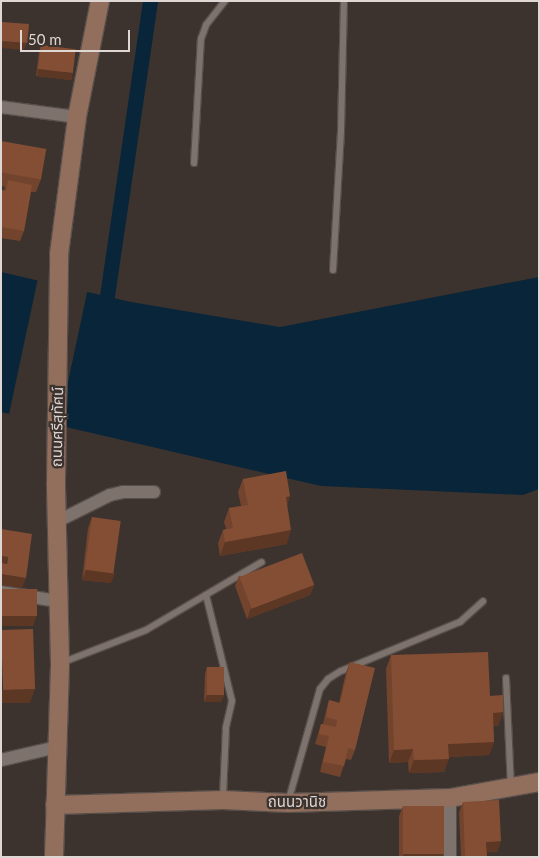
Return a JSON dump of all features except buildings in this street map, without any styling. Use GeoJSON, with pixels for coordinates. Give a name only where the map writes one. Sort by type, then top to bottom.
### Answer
{"type":"FeatureCollection","features":[{"type":"Feature","properties":{"kind":"street","name":"ถนนศรีสุทัศน์"},"geometry":{"type":"LineString","coordinates":[[54,857],[60,663],[56,522],[59,254],[77,117],[100,1]]}},
{"type":"Feature","properties":{"kind":"street"},"geometry":{"type":"LineString","coordinates":[[1,107],[77,117]]}},
{"type":"Feature","properties":{"kind":"street"},"geometry":{"type":"LineString","coordinates":[[56,522],[110,495],[123,492],[154,492]]}},
{"type":"Feature","properties":{"kind":"street"},"geometry":{"type":"LineString","coordinates":[[1,592],[57,601]]}},
{"type":"Feature","properties":{"kind":"street"},"geometry":{"type":"LineString","coordinates":[[1,760],[57,747]]}},
{"type":"Feature","properties":{"kind":"street","name":"ถนนวานิช"},"geometry":{"type":"LineString","coordinates":[[55,805],[223,800],[288,803],[450,798],[539,782]]}},
{"type":"Feature","properties":{"kind":"street"},"geometry":{"type":"LineString","coordinates":[[450,798],[450,857]]}},
{"type":"Feature","properties":{"kind":"lane"},"geometry":{"type":"LineString","coordinates":[[194,163],[201,39],[206,25],[225,1]]}},
{"type":"Feature","properties":{"kind":"lane"},"geometry":{"type":"LineString","coordinates":[[333,270],[341,131],[344,1]]}},
{"type":"Feature","properties":{"kind":"lane"},"geometry":{"type":"LineString","coordinates":[[60,663],[146,630],[262,562]]}},
{"type":"Feature","properties":{"kind":"lane"},"geometry":{"type":"LineString","coordinates":[[206,595],[232,702],[226,728],[223,800]]}},
{"type":"Feature","properties":{"kind":"lane"},"geometry":{"type":"LineString","coordinates":[[288,803],[320,689],[328,679],[341,671],[460,622],[483,601]]}},
{"type":"Feature","properties":{"kind":"lane"},"geometry":{"type":"LineString","coordinates":[[506,678],[511,788]]}},
{"type":"Feature","properties":{"kind":"water"},"geometry":{"type":"Polygon","coordinates":[[[1,272],[131,302],[280,327],[539,277],[539,489],[523,495],[321,486],[1,412],[1,272]]]}},
{"type":"Feature","properties":{"kind":"pier"},"geometry":{"type":"Polygon","coordinates":[[[38,278],[88,289],[58,429],[8,419],[38,278]]]}},
{"type":"Feature","properties":{"kind":"waterway"},"geometry":{"type":"LineString","coordinates":[[107,296],[150,1]]}}]}
